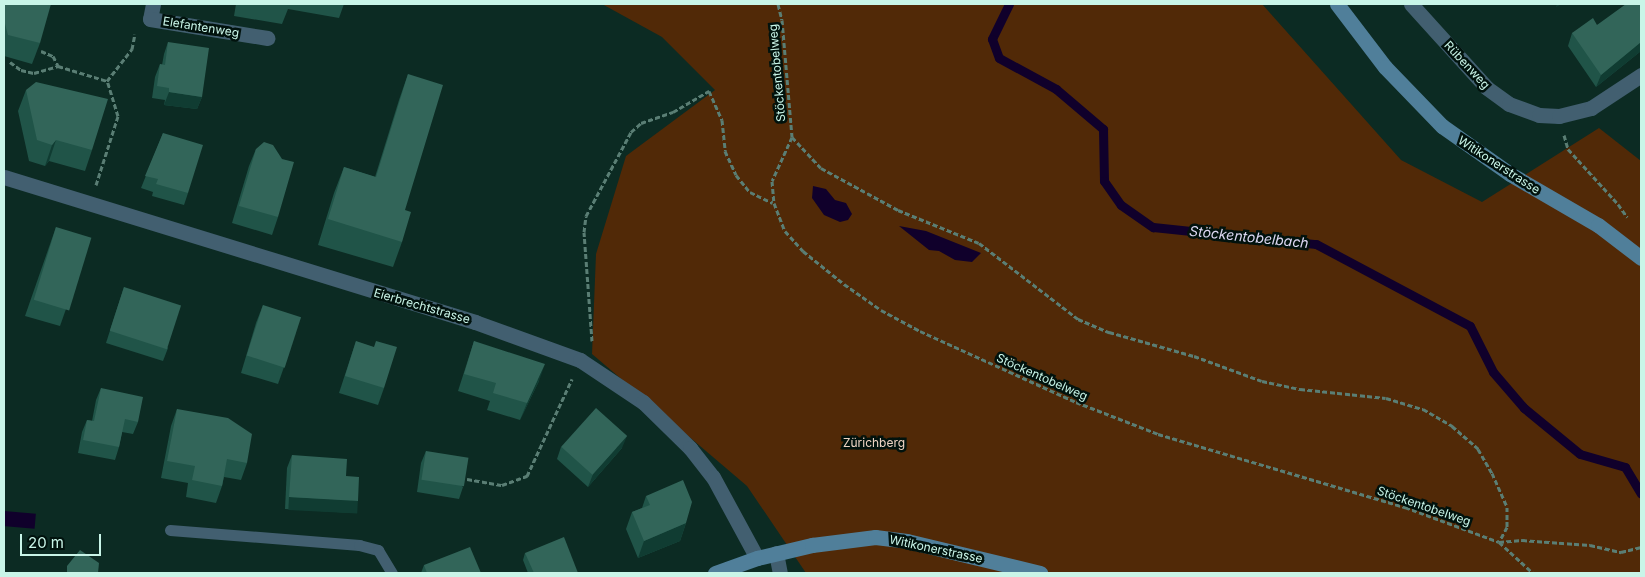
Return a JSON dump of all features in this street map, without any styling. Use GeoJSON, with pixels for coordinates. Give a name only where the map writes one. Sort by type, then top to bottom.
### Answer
{"type":"FeatureCollection","features":[{"type":"Feature","properties":{"kind":"main road","name":"Witikonerstrasse"},"geometry":{"type":"LineString","coordinates":[[1337,4],[1385,67],[1442,126],[1502,170],[1598,225],[1641,258]]}},
{"type":"Feature","properties":{"kind":"main road","name":"Witikonerstrasse"},"geometry":{"type":"LineString","coordinates":[[715,573],[757,558],[812,544],[875,537],[907,541],[1040,573]]}},
{"type":"Feature","properties":{"kind":"street","name":"Elefantenweg"},"geometry":{"type":"LineString","coordinates":[[153,4],[150,19],[268,38]]}},
{"type":"Feature","properties":{"kind":"street","name":"Rübenweg"},"geometry":{"type":"LineString","coordinates":[[1411,4],[1487,88],[1509,104],[1540,115],[1559,116],[1591,108],[1641,75]]}},
{"type":"Feature","properties":{"kind":"street","name":"Eierbrechtstrasse"},"geometry":{"type":"LineString","coordinates":[[4,177],[475,322],[580,360],[643,402],[690,448],[713,478],[757,558]]}},
{"type":"Feature","properties":{"kind":"street"},"geometry":{"type":"LineString","coordinates":[[776,553],[780,573]]}},
{"type":"Feature","properties":{"kind":"lane"},"geometry":{"type":"LineString","coordinates":[[170,530],[359,545],[378,550],[392,573]]}},
{"type":"Feature","properties":{"kind":"path","name":"Stöckentobelweg"},"geometry":{"type":"LineString","coordinates":[[778,4],[782,20],[792,137],[772,181],[774,203],[785,231],[803,251],[881,310],[1076,402],[1158,434],[1405,507],[1499,542],[1533,573]]}},
{"type":"Feature","properties":{"kind":"path"},"geometry":{"type":"LineString","coordinates":[[107,81],[132,49],[136,28],[150,19]]}},
{"type":"Feature","properties":{"kind":"path"},"geometry":{"type":"LineString","coordinates":[[40,51],[53,56],[58,66]]}},
{"type":"Feature","properties":{"kind":"path"},"geometry":{"type":"LineString","coordinates":[[10,62],[21,70],[34,73],[58,66],[107,81]]}},
{"type":"Feature","properties":{"kind":"path"},"geometry":{"type":"LineString","coordinates":[[90,204],[118,116],[107,81]]}},
{"type":"Feature","properties":{"kind":"path"},"geometry":{"type":"LineString","coordinates":[[592,328],[584,232],[586,216],[631,132],[641,123],[673,112],[709,91],[722,120],[725,151],[736,176],[750,192],[774,203]]}},
{"type":"Feature","properties":{"kind":"path"},"geometry":{"type":"LineString","coordinates":[[792,137],[822,168],[898,210],[979,243],[1086,322],[1262,381],[1300,389],[1386,398],[1423,409],[1452,426],[1471,443],[1488,465],[1506,507],[1508,527],[1499,542]]}},
{"type":"Feature","properties":{"kind":"path"},"geometry":{"type":"LineString","coordinates":[[1575,157],[1618,204],[1627,217]]}},
{"type":"Feature","properties":{"kind":"path"},"geometry":{"type":"LineString","coordinates":[[467,479],[502,485],[526,476],[580,360]]}},
{"type":"Feature","properties":{"kind":"path"},"geometry":{"type":"LineString","coordinates":[[1499,542],[1522,540],[1580,545],[1620,552],[1639,548]]}},
{"type":"Feature","properties":{"kind":"green space","name":"Zürichberg"},"geometry":{"type":"Polygon","coordinates":[[[602,4],[1262,4],[1401,160],[1482,202],[1599,128],[1641,161],[1641,573],[806,573],[747,486],[592,354],[596,254],[626,156],[715,90],[662,37],[602,4]]]}},
{"type":"Feature","properties":{"kind":"shaded area"},"geometry":{"type":"Polygon","coordinates":[[[813,186],[826,189],[835,200],[846,203],[852,214],[848,220],[840,222],[824,215],[812,198],[813,186]]]}},
{"type":"Feature","properties":{"kind":"shaded area"},"geometry":{"type":"Polygon","coordinates":[[[899,226],[926,231],[981,253],[972,262],[955,260],[939,251],[929,250],[899,226]]]}},
{"type":"Feature","properties":{"kind":"shaded area"},"geometry":{"type":"Polygon","coordinates":[[[4,511],[36,514],[35,529],[4,526],[4,511]]]}},
{"type":"Feature","properties":{"kind":"building"},"geometry":{"type":"Polygon","coordinates":[[[4,4],[51,4],[40,43],[8,35],[4,20],[4,4]]]}},
{"type":"Feature","properties":{"kind":"building"},"geometry":{"type":"Polygon","coordinates":[[[1626,4],[1641,4],[1641,42],[1601,75],[1572,33],[1593,18],[1597,25],[1626,4]]]}},
{"type":"Feature","properties":{"kind":"building"},"geometry":{"type":"Polygon","coordinates":[[[168,42],[209,48],[202,97],[169,92],[169,88],[157,86],[160,64],[165,65],[168,42]]]}},
{"type":"Feature","properties":{"kind":"building"},"geometry":{"type":"Polygon","coordinates":[[[408,74],[443,85],[405,210],[411,212],[402,242],[328,219],[344,167],[376,177],[408,74]]]}},
{"type":"Feature","properties":{"kind":"building"},"geometry":{"type":"Polygon","coordinates":[[[36,82],[108,99],[92,150],[56,140],[52,145],[37,140],[26,90],[36,82]]]}},
{"type":"Feature","properties":{"kind":"building"},"geometry":{"type":"Polygon","coordinates":[[[163,133],[203,145],[188,193],[156,184],[158,179],[145,176],[163,133]]]}},
{"type":"Feature","properties":{"kind":"building"},"geometry":{"type":"Polygon","coordinates":[[[264,142],[273,145],[282,159],[294,162],[278,217],[239,206],[256,149],[264,142]]]}},
{"type":"Feature","properties":{"kind":"building"},"geometry":{"type":"Polygon","coordinates":[[[56,227],[91,238],[69,310],[34,300],[56,227]]]}},
{"type":"Feature","properties":{"kind":"building"},"geometry":{"type":"Polygon","coordinates":[[[124,287],[181,306],[167,349],[110,331],[124,287]]]}},
{"type":"Feature","properties":{"kind":"building"},"geometry":{"type":"Polygon","coordinates":[[[263,305],[301,317],[285,368],[247,355],[263,305]]]}},
{"type":"Feature","properties":{"kind":"building"},"geometry":{"type":"Polygon","coordinates":[[[356,341],[374,347],[376,341],[397,347],[384,388],[345,376],[356,341]]]}},
{"type":"Feature","properties":{"kind":"building"},"geometry":{"type":"Polygon","coordinates":[[[474,341],[545,364],[527,403],[493,393],[496,383],[464,374],[474,341]]]}},
{"type":"Feature","properties":{"kind":"building"},"geometry":{"type":"Polygon","coordinates":[[[101,388],[143,397],[138,422],[125,419],[119,447],[83,440],[87,420],[94,421],[101,388]]]}},
{"type":"Feature","properties":{"kind":"building"},"geometry":{"type":"Polygon","coordinates":[[[596,408],[627,436],[592,475],[561,447],[596,408]]]}},
{"type":"Feature","properties":{"kind":"building"},"geometry":{"type":"Polygon","coordinates":[[[177,409],[228,418],[252,434],[247,463],[227,459],[222,486],[192,480],[195,466],[167,461],[177,409]]]}},
{"type":"Feature","properties":{"kind":"building"},"geometry":{"type":"Polygon","coordinates":[[[426,451],[468,458],[464,486],[421,480],[426,451]]]}},
{"type":"Feature","properties":{"kind":"building"},"geometry":{"type":"Polygon","coordinates":[[[292,455],[347,459],[346,476],[359,477],[358,501],[289,497],[292,455]]]}},
{"type":"Feature","properties":{"kind":"building"},"geometry":{"type":"Polygon","coordinates":[[[683,480],[692,502],[686,523],[644,541],[632,512],[650,505],[646,496],[683,480]]]}},
{"type":"Feature","properties":{"kind":"building"},"geometry":{"type":"Polygon","coordinates":[[[564,537],[578,573],[534,573],[525,553],[564,537]]]}},
{"type":"Feature","properties":{"kind":"building"},"geometry":{"type":"Polygon","coordinates":[[[470,547],[481,573],[427,573],[424,565],[470,547]]]}},
{"type":"Feature","properties":{"kind":"building"},"geometry":{"type":"Polygon","coordinates":[[[80,550],[99,563],[98,573],[67,573],[67,566],[80,550]]]}},
{"type":"Feature","properties":{"kind":"waterway","name":"Stöckentobelbach"},"geometry":{"type":"LineString","coordinates":[[1009,4],[992,39],[999,58],[1056,89],[1103,129],[1104,181],[1121,205],[1153,227],[1316,244],[1470,326],[1493,372],[1524,408],[1580,454],[1625,467],[1641,494]]}}]}
